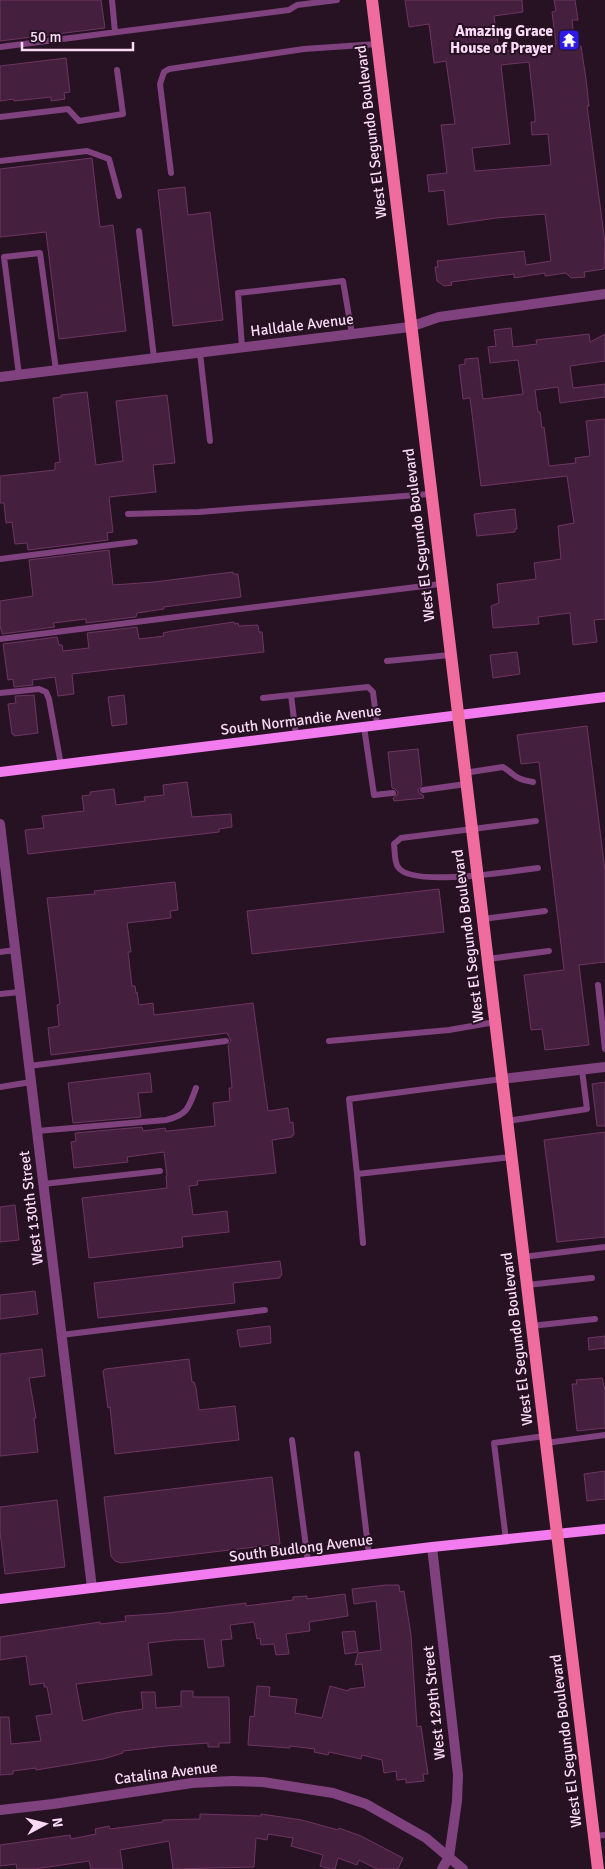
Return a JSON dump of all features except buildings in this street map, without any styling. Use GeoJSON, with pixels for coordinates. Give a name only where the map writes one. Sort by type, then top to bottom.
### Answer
{"type":"FeatureCollection","features":[{"type":"Feature","properties":{"kind":"main road","name":"West El Segundo Boulevard"},"geometry":{"type":"LineString","coordinates":[[372,0],[440,584],[488,959],[545,1440],[600,1836],[598,1869]]}},
{"type":"Feature","properties":{"kind":"street","name":"Halldale Avenue"},"geometry":{"type":"LineString","coordinates":[[0,377],[410,327],[439,317],[605,294]]}},
{"type":"Feature","properties":{"kind":"street","name":"South Normandie Avenue"},"geometry":{"type":"LineString","coordinates":[[0,772],[605,696]]}},
{"type":"Feature","properties":{"kind":"street","name":"West 130th Street"},"geometry":{"type":"LineString","coordinates":[[0,824],[92,1588]]}},
{"type":"Feature","properties":{"kind":"street"},"geometry":{"type":"LineString","coordinates":[[502,1080],[605,1067]]}},
{"type":"Feature","properties":{"kind":"street","name":"South Budlong Avenue"},"geometry":{"type":"LineString","coordinates":[[0,1599],[369,1554],[558,1535],[605,1528]]}},
{"type":"Feature","properties":{"kind":"street","name":"West 129th Street"},"geometry":{"type":"LineString","coordinates":[[432,1547],[458,1775],[457,1801],[449,1856]]}},
{"type":"Feature","properties":{"kind":"street","name":"Catalina Avenue"},"geometry":{"type":"LineString","coordinates":[[0,1810],[53,1804],[192,1782],[263,1782],[332,1793],[366,1804],[426,1838],[463,1869]]}},
{"type":"Feature","properties":{"kind":"street"},"geometry":{"type":"LineString","coordinates":[[442,1869],[449,1856]]}},
{"type":"Feature","properties":{"kind":"lane"},"geometry":{"type":"LineString","coordinates":[[112,0],[115,32]]}},
{"type":"Feature","properties":{"kind":"lane"},"geometry":{"type":"LineString","coordinates":[[0,46],[289,10],[297,2],[337,0]]}},
{"type":"Feature","properties":{"kind":"lane"},"geometry":{"type":"LineString","coordinates":[[171,173],[160,84],[164,72],[169,69],[304,49],[377,44]]}},
{"type":"Feature","properties":{"kind":"lane"},"geometry":{"type":"LineString","coordinates":[[0,117],[68,109],[79,121],[123,114],[117,70]]}},
{"type":"Feature","properties":{"kind":"lane"},"geometry":{"type":"LineString","coordinates":[[0,161],[87,151],[109,159],[119,196]]}},
{"type":"Feature","properties":{"kind":"lane"},"geometry":{"type":"LineString","coordinates":[[139,231],[154,358]]}},
{"type":"Feature","properties":{"kind":"lane"},"geometry":{"type":"LineString","coordinates":[[19,375],[4,257],[40,254],[56,370]]}},
{"type":"Feature","properties":{"kind":"lane"},"geometry":{"type":"LineString","coordinates":[[242,348],[238,293],[343,281],[352,334]]}},
{"type":"Feature","properties":{"kind":"lane"},"geometry":{"type":"LineString","coordinates":[[200,353],[210,441]]}},
{"type":"Feature","properties":{"kind":"lane"},"geometry":{"type":"LineString","coordinates":[[128,514],[199,512],[430,494]]}},
{"type":"Feature","properties":{"kind":"lane"},"geometry":{"type":"LineString","coordinates":[[0,559],[135,542]]}},
{"type":"Feature","properties":{"kind":"lane"},"geometry":{"type":"LineString","coordinates":[[0,639],[440,584]]}},
{"type":"Feature","properties":{"kind":"lane"},"geometry":{"type":"LineString","coordinates":[[387,661],[450,655]]}},
{"type":"Feature","properties":{"kind":"lane"},"geometry":{"type":"LineString","coordinates":[[263,698],[368,687],[373,692],[377,725]]}},
{"type":"Feature","properties":{"kind":"lane"},"geometry":{"type":"LineString","coordinates":[[0,693],[39,689],[46,692],[49,699],[61,765]]}},
{"type":"Feature","properties":{"kind":"lane"},"geometry":{"type":"LineString","coordinates":[[291,695],[296,735]]}},
{"type":"Feature","properties":{"kind":"lane"},"geometry":{"type":"LineString","coordinates":[[364,727],[374,795],[393,793]]}},
{"type":"Feature","properties":{"kind":"lane"},"geometry":{"type":"LineString","coordinates":[[423,790],[503,766],[514,777],[533,782]]}},
{"type":"Feature","properties":{"kind":"lane"},"geometry":{"type":"LineString","coordinates":[[536,822],[401,838],[394,844],[397,866],[406,874],[417,877],[439,878],[538,868]]}},
{"type":"Feature","properties":{"kind":"lane"},"geometry":{"type":"LineString","coordinates":[[483,919],[545,911]]}},
{"type":"Feature","properties":{"kind":"lane"},"geometry":{"type":"LineString","coordinates":[[0,952],[15,950]]}},
{"type":"Feature","properties":{"kind":"lane"},"geometry":{"type":"LineString","coordinates":[[488,959],[549,951]]}},
{"type":"Feature","properties":{"kind":"lane"},"geometry":{"type":"LineString","coordinates":[[598,986],[605,1049]]}},
{"type":"Feature","properties":{"kind":"lane"},"geometry":{"type":"LineString","coordinates":[[0,994],[20,992]]}},
{"type":"Feature","properties":{"kind":"lane"},"geometry":{"type":"LineString","coordinates":[[330,1041],[449,1030],[495,1022]]}},
{"type":"Feature","properties":{"kind":"lane"},"geometry":{"type":"LineString","coordinates":[[29,1066],[226,1041]]}},
{"type":"Feature","properties":{"kind":"lane"},"geometry":{"type":"LineString","coordinates":[[507,1121],[587,1109],[582,1070]]}},
{"type":"Feature","properties":{"kind":"lane"},"geometry":{"type":"LineString","coordinates":[[363,1243],[349,1098],[502,1080]]}},
{"type":"Feature","properties":{"kind":"lane"},"geometry":{"type":"LineString","coordinates":[[0,1087],[31,1082]]}},
{"type":"Feature","properties":{"kind":"lane"},"geometry":{"type":"LineString","coordinates":[[37,1131],[166,1120],[180,1117],[190,1107],[196,1088]]}},
{"type":"Feature","properties":{"kind":"lane"},"geometry":{"type":"LineString","coordinates":[[357,1174],[511,1156]]}},
{"type":"Feature","properties":{"kind":"lane"},"geometry":{"type":"LineString","coordinates":[[43,1184],[160,1171]]}},
{"type":"Feature","properties":{"kind":"lane"},"geometry":{"type":"LineString","coordinates":[[523,1256],[605,1247]]}},
{"type":"Feature","properties":{"kind":"lane"},"geometry":{"type":"LineString","coordinates":[[527,1285],[592,1278]]}},
{"type":"Feature","properties":{"kind":"lane"},"geometry":{"type":"LineString","coordinates":[[62,1335],[265,1310]]}},
{"type":"Feature","properties":{"kind":"lane"},"geometry":{"type":"LineString","coordinates":[[532,1326],[595,1319]]}},
{"type":"Feature","properties":{"kind":"lane"},"geometry":{"type":"LineString","coordinates":[[506,1540],[494,1443],[605,1435]]}},
{"type":"Feature","properties":{"kind":"lane"},"geometry":{"type":"LineString","coordinates":[[292,1440],[308,1562]]}},
{"type":"Feature","properties":{"kind":"lane"},"geometry":{"type":"LineString","coordinates":[[357,1454],[369,1554]]}},
{"type":"Feature","properties":{"kind":"place","name":"Amazing Grace House of Prayer"},"geometry":{"type":"Point","coordinates":[569,40]}}]}
